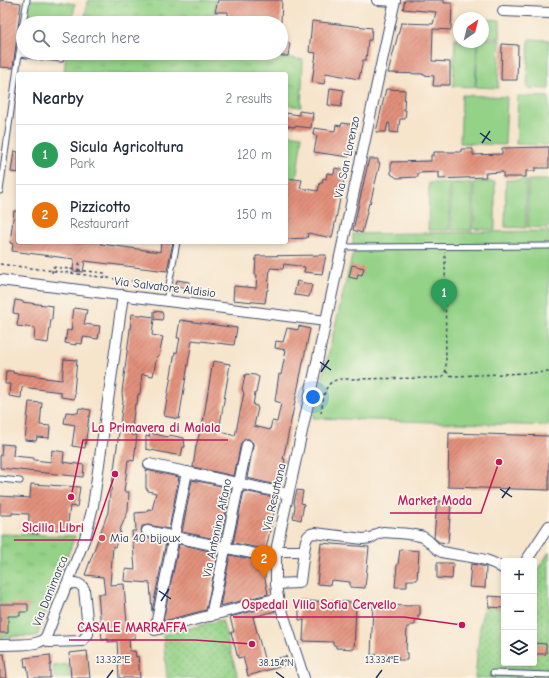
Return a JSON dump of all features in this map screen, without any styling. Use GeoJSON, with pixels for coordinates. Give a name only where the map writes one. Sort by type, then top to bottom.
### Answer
{"type":"FeatureCollection","features":[{"type":"Feature","properties":{"kind":"street"},"geometry":{"type":"LineString","coordinates":[[377,0],[395,0]]}},
{"type":"Feature","properties":{"kind":"street","name":"Via San Lorenzo"},"geometry":{"type":"LineString","coordinates":[[326,321],[395,0]]}},
{"type":"Feature","properties":{"kind":"street"},"geometry":{"type":"LineString","coordinates":[[503,11],[549,14]]}},
{"type":"Feature","properties":{"kind":"street","name":"Via Salvatore Aldisio"},"geometry":{"type":"LineString","coordinates":[[0,280],[326,321]]}},
{"type":"Feature","properties":{"kind":"street","name":"Via Danimarca"},"geometry":{"type":"LineString","coordinates":[[0,645],[33,644],[43,640],[46,637],[85,538],[90,521],[123,295]]}},
{"type":"Feature","properties":{"kind":"street","name":"Via Resuttana"},"geometry":{"type":"LineString","coordinates":[[304,678],[278,598],[275,554],[326,321]]}},
{"type":"Feature","properties":{"kind":"street","name":"Via Antonino Alfano"},"geometry":{"type":"LineString","coordinates":[[211,616],[247,445]]}},
{"type":"Feature","properties":{"kind":"street"},"geometry":{"type":"LineString","coordinates":[[149,464],[288,494]]}},
{"type":"Feature","properties":{"kind":"street"},"geometry":{"type":"LineString","coordinates":[[188,472],[155,630],[278,598]]}},
{"type":"Feature","properties":{"kind":"street"},"geometry":{"type":"LineString","coordinates":[[528,558],[549,526]]}},
{"type":"Feature","properties":{"kind":"street"},"geometry":{"type":"LineString","coordinates":[[147,531],[225,547],[275,554],[304,551]]}},
{"type":"Feature","properties":{"kind":"street"},"geometry":{"type":"LineString","coordinates":[[276,584],[300,582],[306,538],[310,533],[315,532],[363,538],[371,538],[379,533],[389,532],[419,536],[425,538],[434,548],[442,552],[486,560],[501,567]]}},
{"type":"Feature","properties":{"kind":"street"},"geometry":{"type":"LineString","coordinates":[[46,637],[49,642],[82,641],[88,634],[84,589],[78,583],[73,582],[69,583],[66,587]]}},
{"type":"Feature","properties":{"kind":"lane"},"geometry":{"type":"LineString","coordinates":[[24,16],[27,0]]}},
{"type":"Feature","properties":{"kind":"lane"},"geometry":{"type":"LineString","coordinates":[[17,72],[18,60]]}},
{"type":"Feature","properties":{"kind":"lane"},"geometry":{"type":"LineString","coordinates":[[0,191],[16,76]]}},
{"type":"Feature","properties":{"kind":"lane"},"geometry":{"type":"LineString","coordinates":[[166,301],[177,244]]}},
{"type":"Feature","properties":{"kind":"lane"},"geometry":{"type":"LineString","coordinates":[[341,247],[549,246]]}},
{"type":"Feature","properties":{"kind":"lane"},"geometry":{"type":"LineString","coordinates":[[0,479],[20,482]]}},
{"type":"Feature","properties":{"kind":"lane"},"geometry":{"type":"LineString","coordinates":[[493,673],[549,675]]}},
{"type":"Feature","properties":{"kind":"path"},"geometry":{"type":"LineString","coordinates":[[321,413],[327,387],[334,380],[435,378],[442,377],[445,373],[445,246]]}},
{"type":"Feature","properties":{"kind":"path"},"geometry":{"type":"LineString","coordinates":[[78,270],[80,260]]}},
{"type":"Feature","properties":{"kind":"path"},"geometry":{"type":"LineString","coordinates":[[0,264],[169,286]]}},
{"type":"Feature","properties":{"kind":"path"},"geometry":{"type":"LineString","coordinates":[[52,273],[53,267],[105,273],[104,280]]}},
{"type":"Feature","properties":{"kind":"path"},"geometry":{"type":"LineString","coordinates":[[446,369],[449,375],[454,376],[549,372]]}},
{"type":"Feature","properties":{"kind":"green space"},"geometry":{"type":"Polygon","coordinates":[[[30,0],[47,0],[75,4],[73,16],[28,16],[30,0]]]}},
{"type":"Feature","properties":{"kind":"green space"},"geometry":{"type":"Polygon","coordinates":[[[88,0],[216,0],[213,16],[85,16],[88,0]]]}},
{"type":"Feature","properties":{"kind":"green space"},"geometry":{"type":"Polygon","coordinates":[[[489,19],[500,20],[500,38],[489,37],[489,19]]]}},
{"type":"Feature","properties":{"kind":"green space"},"geometry":{"type":"Polygon","coordinates":[[[489,39],[500,40],[498,88],[476,87],[478,48],[489,48],[489,39]]]}},
{"type":"Feature","properties":{"kind":"green space"},"geometry":{"type":"Polygon","coordinates":[[[529,39],[549,40],[549,89],[527,88],[529,39]]]}},
{"type":"Feature","properties":{"kind":"green space"},"geometry":{"type":"Polygon","coordinates":[[[455,48],[477,48],[475,87],[453,86],[455,48]]]}},
{"type":"Feature","properties":{"kind":"green space"},"geometry":{"type":"Polygon","coordinates":[[[288,58],[303,60],[301,107],[288,105],[288,72],[64,72],[65,60],[288,60],[288,58]]]}},
{"type":"Feature","properties":{"kind":"green space"},"geometry":{"type":"Polygon","coordinates":[[[462,95],[507,97],[505,145],[460,143],[462,95]]]}},
{"type":"Feature","properties":{"kind":"green space"},"geometry":{"type":"Polygon","coordinates":[[[518,96],[549,97],[549,145],[516,144],[518,96]]]}},
{"type":"Feature","properties":{"kind":"green space"},"geometry":{"type":"Polygon","coordinates":[[[288,134],[302,136],[296,181],[288,179],[288,134]]]}},
{"type":"Feature","properties":{"kind":"green space"},"geometry":{"type":"Polygon","coordinates":[[[506,180],[526,180],[526,228],[505,227],[506,180]]]}},
{"type":"Feature","properties":{"kind":"green space"},"geometry":{"type":"Polygon","coordinates":[[[528,180],[549,180],[549,228],[528,227],[528,180]]]}},
{"type":"Feature","properties":{"kind":"green space"},"geometry":{"type":"Polygon","coordinates":[[[474,182],[495,182],[495,230],[474,229],[474,182]]]}},
{"type":"Feature","properties":{"kind":"green space"},"geometry":{"type":"Polygon","coordinates":[[[429,183],[449,183],[449,230],[428,230],[429,183]]]}},
{"type":"Feature","properties":{"kind":"green space"},"geometry":{"type":"Polygon","coordinates":[[[451,183],[472,183],[472,230],[451,230],[451,183]]]}},
{"type":"Feature","properties":{"kind":"green space"},"geometry":{"type":"Polygon","coordinates":[[[549,231],[549,426],[313,418],[353,252],[353,234],[549,231]]]}},
{"type":"Feature","properties":{"kind":"green space"},"geometry":{"type":"Polygon","coordinates":[[[0,534],[75,536],[37,636],[0,637],[0,534]]]}},
{"type":"Feature","properties":{"kind":"green space"},"geometry":{"type":"Polygon","coordinates":[[[549,552],[549,678],[475,678],[480,624],[484,607],[501,608],[501,666],[537,666],[537,570],[549,552]]]}},
{"type":"Feature","properties":{"kind":"green space"},"geometry":{"type":"Polygon","coordinates":[[[222,620],[238,678],[167,678],[163,635],[222,620]]]}},
{"type":"Feature","properties":{"kind":"green space"},"geometry":{"type":"Polygon","coordinates":[[[68,664],[70,678],[55,678],[53,666],[68,664]]]}},
{"type":"Feature","properties":{"kind":"building"},"geometry":{"type":"Polygon","coordinates":[[[0,0],[21,3],[19,16],[16,16],[16,44],[13,68],[0,67],[0,0]]]}},
{"type":"Feature","properties":{"kind":"building"},"geometry":{"type":"Polygon","coordinates":[[[218,0],[282,0],[281,16],[228,16],[228,12],[215,12],[218,0]]]}},
{"type":"Feature","properties":{"kind":"building"},"geometry":{"type":"Polygon","coordinates":[[[405,0],[444,0],[444,3],[452,3],[451,30],[433,29],[432,61],[450,62],[450,85],[433,86],[434,76],[423,74],[388,73],[401,23],[433,24],[436,12],[403,9],[405,0]]]}},
{"type":"Feature","properties":{"kind":"building"},"geometry":{"type":"Polygon","coordinates":[[[312,21],[372,28],[371,40],[368,40],[366,60],[363,60],[359,79],[326,73],[324,84],[312,82],[316,53],[309,52],[312,21]]]}},
{"type":"Feature","properties":{"kind":"building"},"geometry":{"type":"Polygon","coordinates":[[[288,43],[290,43],[288,56],[288,43]]]}},
{"type":"Feature","properties":{"kind":"building"},"geometry":{"type":"Polygon","coordinates":[[[502,44],[518,45],[517,80],[501,80],[502,44]]]}},
{"type":"Feature","properties":{"kind":"building"},"geometry":{"type":"Polygon","coordinates":[[[330,88],[344,90],[341,107],[328,105],[330,88]]]}},
{"type":"Feature","properties":{"kind":"building"},"geometry":{"type":"Polygon","coordinates":[[[386,89],[405,90],[405,119],[400,119],[398,133],[390,132],[390,124],[388,123],[386,132],[376,132],[386,89]]]}},
{"type":"Feature","properties":{"kind":"building"},"geometry":{"type":"Polygon","coordinates":[[[299,111],[313,113],[311,128],[288,126],[288,113],[299,115],[299,111]]]}},
{"type":"Feature","properties":{"kind":"building"},"geometry":{"type":"Polygon","coordinates":[[[342,123],[356,125],[349,157],[314,152],[317,136],[313,135],[314,128],[335,131],[336,125],[341,126],[342,123]]]}},
{"type":"Feature","properties":{"kind":"building"},"geometry":{"type":"Polygon","coordinates":[[[549,147],[549,168],[535,168],[535,171],[526,171],[526,177],[503,177],[503,172],[485,173],[486,177],[439,179],[439,172],[418,173],[418,177],[397,178],[391,174],[391,162],[431,161],[431,155],[434,155],[434,152],[461,152],[461,149],[473,149],[473,155],[502,154],[502,148],[549,147]]]}},
{"type":"Feature","properties":{"kind":"building"},"geometry":{"type":"Polygon","coordinates":[[[14,151],[16,152],[16,173],[11,172],[14,151]]]}},
{"type":"Feature","properties":{"kind":"building"},"geometry":{"type":"Polygon","coordinates":[[[369,159],[378,159],[378,163],[380,163],[362,233],[353,230],[369,159]]]}},
{"type":"Feature","properties":{"kind":"building"},"geometry":{"type":"Polygon","coordinates":[[[335,168],[346,170],[332,238],[308,233],[307,238],[288,239],[288,178],[302,180],[300,188],[318,191],[323,178],[326,179],[327,173],[334,174],[335,168]]]}},
{"type":"Feature","properties":{"kind":"building"},"geometry":{"type":"Polygon","coordinates":[[[14,211],[16,211],[16,244],[101,244],[160,252],[161,244],[173,244],[167,271],[85,261],[83,272],[73,271],[74,259],[12,251],[13,244],[10,243],[14,211]]]}},
{"type":"Feature","properties":{"kind":"building"},"geometry":{"type":"Polygon","coordinates":[[[326,255],[322,274],[304,272],[305,267],[284,264],[283,269],[270,268],[265,303],[233,300],[234,286],[256,288],[256,256],[326,255]]]}},
{"type":"Feature","properties":{"kind":"building"},"geometry":{"type":"Polygon","coordinates":[[[352,265],[364,268],[362,275],[358,274],[357,279],[349,277],[352,265]]]}},
{"type":"Feature","properties":{"kind":"building"},"geometry":{"type":"Polygon","coordinates":[[[177,280],[189,282],[188,288],[176,286],[177,280]]]}},
{"type":"Feature","properties":{"kind":"building"},"geometry":{"type":"Polygon","coordinates":[[[297,281],[312,285],[309,297],[294,295],[297,281]]]}},
{"type":"Feature","properties":{"kind":"building"},"geometry":{"type":"Polygon","coordinates":[[[15,300],[53,306],[48,343],[34,341],[35,328],[17,326],[19,314],[13,313],[15,300]]]}},
{"type":"Feature","properties":{"kind":"building"},"geometry":{"type":"Polygon","coordinates":[[[74,308],[87,310],[84,324],[100,326],[98,339],[83,337],[82,344],[76,343],[76,345],[65,343],[67,330],[71,331],[74,308]]]}},
{"type":"Feature","properties":{"kind":"building"},"geometry":{"type":"Polygon","coordinates":[[[154,311],[162,312],[163,316],[162,320],[154,319],[152,335],[163,337],[153,376],[142,374],[140,394],[138,394],[137,404],[135,404],[131,435],[137,435],[134,461],[128,460],[124,492],[129,492],[128,511],[119,532],[121,532],[115,547],[113,546],[110,585],[124,584],[127,625],[134,624],[135,638],[129,639],[130,651],[135,651],[136,657],[138,656],[140,678],[119,678],[117,641],[108,642],[108,639],[102,640],[98,594],[105,594],[103,577],[85,575],[108,512],[123,402],[122,392],[132,314],[154,317],[154,311]]]}},
{"type":"Feature","properties":{"kind":"building"},"geometry":{"type":"Polygon","coordinates":[[[180,320],[237,328],[234,345],[192,340],[179,419],[164,416],[175,352],[177,353],[180,338],[177,338],[180,320]]]}},
{"type":"Feature","properties":{"kind":"building"},"geometry":{"type":"Polygon","coordinates":[[[299,326],[310,329],[283,459],[285,459],[280,486],[247,478],[253,446],[253,443],[249,439],[245,439],[241,443],[234,476],[193,467],[196,446],[202,428],[213,361],[230,364],[219,431],[235,436],[244,393],[242,390],[246,374],[259,377],[253,405],[257,406],[258,408],[254,426],[270,430],[272,421],[277,422],[281,403],[275,401],[279,374],[281,375],[286,350],[275,348],[276,341],[283,342],[287,328],[298,330],[299,326]]]}},
{"type":"Feature","properties":{"kind":"building"},"geometry":{"type":"Polygon","coordinates":[[[64,359],[77,360],[74,399],[61,397],[61,392],[22,387],[21,398],[9,396],[10,384],[5,384],[6,371],[62,380],[64,359]]]}},
{"type":"Feature","properties":{"kind":"building"},"geometry":{"type":"Polygon","coordinates":[[[29,402],[42,403],[40,425],[50,426],[49,438],[37,437],[36,441],[25,440],[29,402]]]}},
{"type":"Feature","properties":{"kind":"building"},"geometry":{"type":"Polygon","coordinates":[[[79,408],[91,410],[85,448],[72,446],[75,425],[64,423],[66,412],[78,413],[79,408]]]}},
{"type":"Feature","properties":{"kind":"building"},"geometry":{"type":"Polygon","coordinates":[[[150,433],[168,437],[169,435],[184,438],[185,447],[183,447],[181,456],[146,449],[146,436],[149,437],[150,433]]]}},
{"type":"Feature","properties":{"kind":"building"},"geometry":{"type":"Polygon","coordinates":[[[449,433],[549,436],[549,490],[448,487],[449,433]]]}},
{"type":"Feature","properties":{"kind":"building"},"geometry":{"type":"Polygon","coordinates":[[[2,444],[14,445],[13,456],[34,458],[34,460],[51,462],[52,450],[64,452],[63,462],[84,465],[83,477],[0,468],[2,444]]]}},
{"type":"Feature","properties":{"kind":"building"},"geometry":{"type":"Polygon","coordinates":[[[146,470],[179,477],[169,529],[148,525],[142,526],[141,530],[142,536],[166,542],[152,611],[150,583],[124,581],[125,569],[135,570],[132,531],[136,531],[135,513],[147,512],[148,509],[152,510],[156,493],[146,489],[146,470]]]}},
{"type":"Feature","properties":{"kind":"building"},"geometry":{"type":"Polygon","coordinates":[[[192,480],[231,488],[220,540],[182,532],[192,480]]]}},
{"type":"Feature","properties":{"kind":"building"},"geometry":{"type":"Polygon","coordinates":[[[31,484],[80,487],[77,507],[70,506],[67,531],[39,527],[38,534],[28,533],[29,514],[12,513],[12,515],[0,515],[0,496],[30,498],[31,484]]]}},
{"type":"Feature","properties":{"kind":"building"},"geometry":{"type":"Polygon","coordinates":[[[297,490],[303,491],[301,503],[304,504],[301,520],[293,518],[295,507],[294,502],[297,490]]]}},
{"type":"Feature","properties":{"kind":"building"},"geometry":{"type":"Polygon","coordinates":[[[244,491],[277,498],[266,549],[233,543],[244,491]]]}},
{"type":"Feature","properties":{"kind":"building"},"geometry":{"type":"Polygon","coordinates":[[[437,501],[451,502],[448,543],[439,542],[434,538],[437,501]]]}},
{"type":"Feature","properties":{"kind":"building"},"geometry":{"type":"Polygon","coordinates":[[[321,543],[369,547],[365,588],[350,587],[350,582],[331,580],[330,585],[317,584],[321,543]]]}},
{"type":"Feature","properties":{"kind":"building"},"geometry":{"type":"Polygon","coordinates":[[[179,544],[218,553],[206,610],[163,621],[179,544]]]}},
{"type":"Feature","properties":{"kind":"building"},"geometry":{"type":"Polygon","coordinates":[[[400,549],[419,551],[417,580],[407,580],[407,587],[395,587],[400,549]]]}},
{"type":"Feature","properties":{"kind":"building"},"geometry":{"type":"Polygon","coordinates":[[[230,555],[265,562],[265,579],[268,594],[220,606],[230,555]]]}},
{"type":"Feature","properties":{"kind":"building"},"geometry":{"type":"Polygon","coordinates":[[[437,563],[453,563],[452,579],[437,578],[437,563]]]}},
{"type":"Feature","properties":{"kind":"building"},"geometry":{"type":"Polygon","coordinates":[[[471,564],[486,567],[485,588],[469,587],[471,564]]]}},
{"type":"Feature","properties":{"kind":"building"},"geometry":{"type":"Polygon","coordinates":[[[488,596],[501,597],[501,608],[489,607],[488,596]]]}},
{"type":"Feature","properties":{"kind":"building"},"geometry":{"type":"Polygon","coordinates":[[[299,601],[351,602],[350,603],[354,605],[354,607],[356,607],[354,649],[336,648],[336,645],[333,645],[333,642],[303,641],[304,620],[299,620],[299,601]]]}},
{"type":"Feature","properties":{"kind":"building"},"geometry":{"type":"Polygon","coordinates":[[[0,604],[28,604],[28,612],[20,612],[20,616],[8,616],[8,633],[0,633],[0,604]]]}},
{"type":"Feature","properties":{"kind":"building"},"geometry":{"type":"Polygon","coordinates":[[[373,605],[420,605],[420,615],[418,615],[418,620],[415,620],[415,625],[410,625],[410,627],[407,627],[407,660],[398,660],[398,655],[371,655],[373,605]]]}},
{"type":"Feature","properties":{"kind":"building"},"geometry":{"type":"Polygon","coordinates":[[[273,606],[275,611],[253,617],[265,662],[286,656],[288,664],[248,676],[243,657],[238,658],[231,632],[234,632],[230,617],[273,606]]]}},
{"type":"Feature","properties":{"kind":"building"},"geometry":{"type":"Polygon","coordinates":[[[537,643],[546,644],[546,654],[537,654],[537,643]]]}},
{"type":"Feature","properties":{"kind":"building"},"geometry":{"type":"Polygon","coordinates":[[[87,651],[90,678],[71,678],[69,653],[87,651]]]}},
{"type":"Feature","properties":{"kind":"building"},"geometry":{"type":"Polygon","coordinates":[[[0,654],[4,654],[7,678],[0,678],[0,654]]]}},
{"type":"Feature","properties":{"kind":"building"},"geometry":{"type":"Polygon","coordinates":[[[50,655],[50,678],[29,678],[27,666],[25,667],[24,658],[50,655]]]}},
{"type":"Feature","properties":{"kind":"place","name":"Sicula Agricoltura"},"geometry":{"type":"Point","coordinates":[444,312]}},
{"type":"Feature","properties":{"kind":"place","name":"Market Moda"},"geometry":{"type":"Point","coordinates":[499,462]}},
{"type":"Feature","properties":{"kind":"place","name":"Sicilia Libri"},"geometry":{"type":"Point","coordinates":[115,474]}},
{"type":"Feature","properties":{"kind":"place","name":"La Primavera di Malala"},"geometry":{"type":"Point","coordinates":[71,497]}},
{"type":"Feature","properties":{"kind":"place","name":"Mia 40 bijoux"},"geometry":{"type":"Point","coordinates":[102,538]}},
{"type":"Feature","properties":{"kind":"place","name":"Pizzicotto"},"geometry":{"type":"Point","coordinates":[264,578]}},
{"type":"Feature","properties":{"kind":"place","name":"Ospedali Villa Sofia Cervello"},"geometry":{"type":"Point","coordinates":[462,625]}},
{"type":"Feature","properties":{"kind":"place","name":"CASALE MARRAFFA"},"geometry":{"type":"Point","coordinates":[252,644]}}]}
